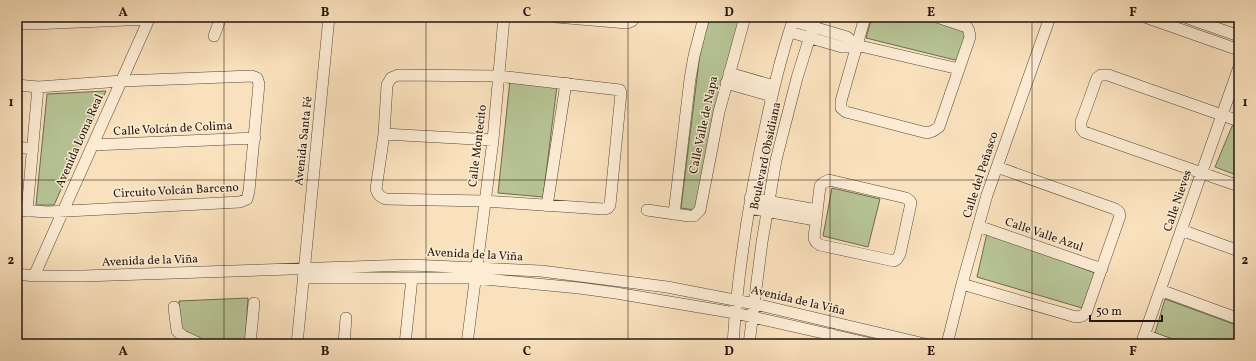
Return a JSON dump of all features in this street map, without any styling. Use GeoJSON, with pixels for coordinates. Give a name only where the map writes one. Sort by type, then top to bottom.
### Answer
{"type":"FeatureCollection","features":[{"type":"Feature","properties":{"kind":"street"},"geometry":{"type":"LineString","coordinates":[[214,36],[221,17]]}},
{"type":"Feature","properties":{"kind":"street","name":"Avenida Santa Fé"},"geometry":{"type":"LineString","coordinates":[[297,344],[329,17]]}},
{"type":"Feature","properties":{"kind":"street","name":"Calle Montecito"},"geometry":{"type":"LineString","coordinates":[[467,344],[484,201],[493,140],[504,17]]}},
{"type":"Feature","properties":{"kind":"street"},"geometry":{"type":"LineString","coordinates":[[556,17],[627,23],[632,21],[635,17]]}},
{"type":"Feature","properties":{"kind":"street","name":"Calle Valle de Napa"},"geometry":{"type":"LineString","coordinates":[[674,214],[692,64],[704,17]]}},
{"type":"Feature","properties":{"kind":"street","name":"Calle Valle de Napa"},"geometry":{"type":"LineString","coordinates":[[647,210],[694,216],[700,210],[719,112],[727,78],[745,17]]}},
{"type":"Feature","properties":{"kind":"street"},"geometry":{"type":"LineString","coordinates":[[865,17],[841,101],[841,108],[843,111],[927,133],[933,131],[939,126],[970,38],[967,28],[937,17]]}},
{"type":"Feature","properties":{"kind":"street","name":"Calle del Peñasco"},"geometry":{"type":"LineString","coordinates":[[947,344],[978,226],[997,167],[1050,17]]}},
{"type":"Feature","properties":{"kind":"street"},"geometry":{"type":"LineString","coordinates":[[1145,17],[1239,50]]}},
{"type":"Feature","properties":{"kind":"street"},"geometry":{"type":"LineString","coordinates":[[1185,17],[1239,36]]}},
{"type":"Feature","properties":{"kind":"street"},"geometry":{"type":"LineString","coordinates":[[17,23],[33,24],[150,18]]}},
{"type":"Feature","properties":{"kind":"street","name":"Avenida Loma Real"},"geometry":{"type":"LineString","coordinates":[[34,276],[150,18]]}},
{"type":"Feature","properties":{"kind":"street"},"geometry":{"type":"LineString","coordinates":[[794,19],[814,22],[847,36],[856,45]]}},
{"type":"Feature","properties":{"kind":"street","name":"Boulevard Obsidiana"},"geometry":{"type":"LineString","coordinates":[[734,344],[735,312],[750,203],[773,91],[794,19]]}},
{"type":"Feature","properties":{"kind":"street","name":"Boulevard Obsidiana"},"geometry":{"type":"LineString","coordinates":[[749,344],[768,206],[786,119],[814,22]]}},
{"type":"Feature","properties":{"kind":"street"},"geometry":{"type":"LineString","coordinates":[[790,32],[842,47],[856,45],[959,69]]}},
{"type":"Feature","properties":{"kind":"street","name":"Calle Nieves"},"geometry":{"type":"LineString","coordinates":[[1143,339],[1239,67]]}},
{"type":"Feature","properties":{"kind":"street"},"geometry":{"type":"LineString","coordinates":[[1239,121],[1108,75],[1096,78],[1081,122],[1081,128],[1084,132],[1239,186]]}},
{"type":"Feature","properties":{"kind":"street","name":"Circuito Volcán Barceno"},"geometry":{"type":"LineString","coordinates":[[64,210],[240,202],[247,200],[255,138],[259,84],[257,78],[252,76],[122,81]]}},
{"type":"Feature","properties":{"kind":"street"},"geometry":{"type":"LineString","coordinates":[[398,76],[498,76],[566,83],[620,90],[621,93],[610,205],[608,208],[547,206],[484,201],[386,199],[377,194],[376,189],[384,134],[387,85],[391,78],[398,76]]}},
{"type":"Feature","properties":{"kind":"street"},"geometry":{"type":"LineString","coordinates":[[727,78],[773,91]]}},
{"type":"Feature","properties":{"kind":"street"},"geometry":{"type":"LineString","coordinates":[[17,85],[38,87],[122,81]]}},
{"type":"Feature","properties":{"kind":"street"},"geometry":{"type":"LineString","coordinates":[[547,206],[566,83]]}},
{"type":"Feature","properties":{"kind":"street"},"geometry":{"type":"LineString","coordinates":[[38,87],[33,149],[22,211],[48,212],[64,210]]}},
{"type":"Feature","properties":{"kind":"street"},"geometry":{"type":"LineString","coordinates":[[384,134],[493,140]]}},
{"type":"Feature","properties":{"kind":"street","name":"Calle Volcán de Colima"},"geometry":{"type":"LineString","coordinates":[[93,146],[255,138]]}},
{"type":"Feature","properties":{"kind":"street"},"geometry":{"type":"LineString","coordinates":[[17,147],[33,149]]}},
{"type":"Feature","properties":{"kind":"street"},"geometry":{"type":"LineString","coordinates":[[962,284],[1076,317],[1082,316],[1086,313],[1120,216],[1119,212],[1115,209],[997,167]]}},
{"type":"Feature","properties":{"kind":"street"},"geometry":{"type":"LineString","coordinates":[[829,180],[906,198],[911,203],[900,254],[894,261],[820,245],[814,238],[816,215],[820,186],[829,180]]}},
{"type":"Feature","properties":{"kind":"street"},"geometry":{"type":"LineString","coordinates":[[750,203],[816,215]]}},
{"type":"Feature","properties":{"kind":"street","name":"Calle Valle Azul"},"geometry":{"type":"LineString","coordinates":[[978,226],[1102,269]]}},
{"type":"Feature","properties":{"kind":"street"},"geometry":{"type":"LineString","coordinates":[[1181,230],[1239,251]]}},
{"type":"Feature","properties":{"kind":"street","name":"Avenida de la Viña"},"geometry":{"type":"LineString","coordinates":[[304,273],[410,265],[475,273],[735,312],[829,339],[872,344]]}},
{"type":"Feature","properties":{"kind":"street","name":"Avenida de la Viña"},"geometry":{"type":"LineString","coordinates":[[17,274],[34,276],[83,276],[304,273],[412,278],[475,273],[541,271],[667,287],[755,304],[925,344]]}},
{"type":"Feature","properties":{"kind":"street"},"geometry":{"type":"LineString","coordinates":[[405,344],[412,278]]}},
{"type":"Feature","properties":{"kind":"street"},"geometry":{"type":"LineString","coordinates":[[1160,290],[1239,319]]}},
{"type":"Feature","properties":{"kind":"street"},"geometry":{"type":"LineString","coordinates":[[250,344],[254,303]]}},
{"type":"Feature","properties":{"kind":"street"},"geometry":{"type":"LineString","coordinates":[[174,307],[177,331],[183,336],[200,344]]}},
{"type":"Feature","properties":{"kind":"street"},"geometry":{"type":"LineString","coordinates":[[344,344],[346,318]]}},
{"type":"Feature","properties":{"kind":"street"},"geometry":{"type":"LineString","coordinates":[[1143,339],[1169,344]]}},
{"type":"Feature","properties":{"kind":"green space"},"geometry":{"type":"Polygon","coordinates":[[[710,17],[742,17],[695,210],[681,208],[701,45],[710,17]]]}},
{"type":"Feature","properties":{"kind":"green space"},"geometry":{"type":"Polygon","coordinates":[[[872,17],[924,17],[968,33],[959,61],[866,38],[872,17]]]}},
{"type":"Feature","properties":{"kind":"green space"},"geometry":{"type":"Polygon","coordinates":[[[510,80],[557,86],[543,197],[498,193],[510,80]]]}},
{"type":"Feature","properties":{"kind":"green space"},"geometry":{"type":"Polygon","coordinates":[[[106,91],[54,205],[36,205],[47,94],[106,91]]]}},
{"type":"Feature","properties":{"kind":"green space"},"geometry":{"type":"Polygon","coordinates":[[[1233,124],[1239,126],[1239,176],[1215,167],[1233,124]]]}},
{"type":"Feature","properties":{"kind":"green space"},"geometry":{"type":"Polygon","coordinates":[[[832,188],[880,199],[868,247],[823,236],[832,188]]]}},
{"type":"Feature","properties":{"kind":"green space"},"geometry":{"type":"Polygon","coordinates":[[[987,233],[1095,273],[1082,308],[977,277],[987,233]]]}},
{"type":"Feature","properties":{"kind":"green space"},"geometry":{"type":"Polygon","coordinates":[[[248,298],[245,344],[213,344],[181,330],[179,301],[248,298]]]}},
{"type":"Feature","properties":{"kind":"green space"},"geometry":{"type":"Polygon","coordinates":[[[1165,299],[1239,326],[1239,344],[1187,344],[1155,333],[1165,299]]]}}]}
